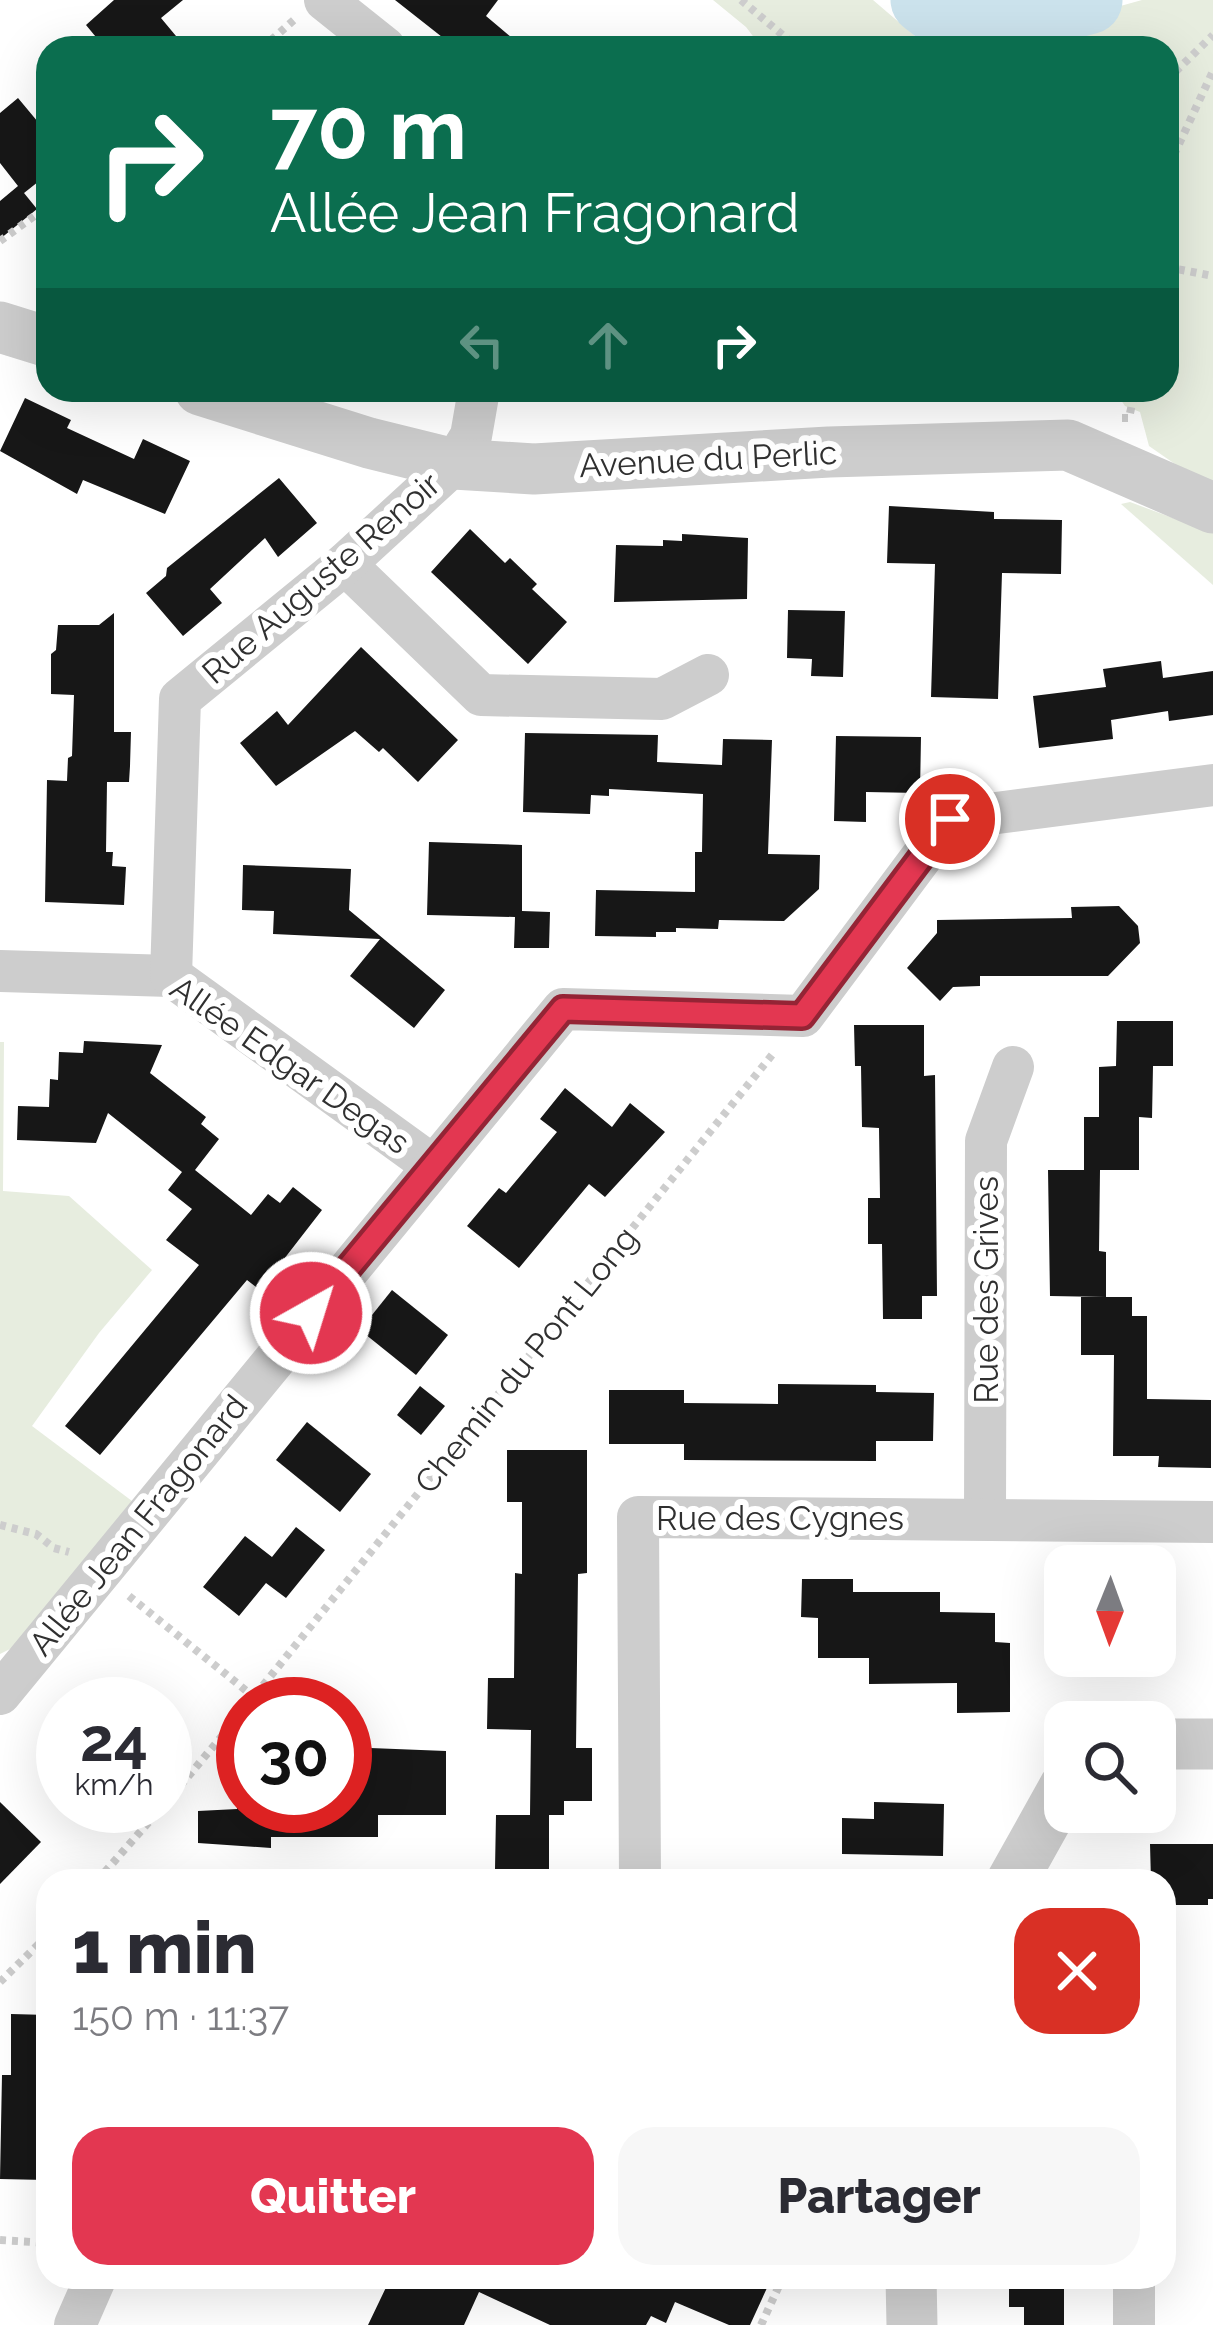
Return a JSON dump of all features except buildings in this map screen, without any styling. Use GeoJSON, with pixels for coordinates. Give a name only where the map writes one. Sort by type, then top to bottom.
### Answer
{"type":"FeatureCollection","features":[{"type":"Feature","properties":{"kind":"street"},"geometry":{"type":"LineString","coordinates":[[325,0],[370,36]]}},
{"type":"Feature","properties":{"kind":"street"},"geometry":{"type":"LineString","coordinates":[[0,327],[36,338]]}},
{"type":"Feature","properties":{"kind":"street","name":"Avenue du Perlic"},"geometry":{"type":"LineString","coordinates":[[238,402],[454,464],[534,469],[829,452],[1068,446],[1213,508]]}},
{"type":"Feature","properties":{"kind":"street"},"geometry":{"type":"LineString","coordinates":[[454,464],[471,436],[477,402]]}},
{"type":"Feature","properties":{"kind":"street","name":"Rue Auguste Renoir"},"geometry":{"type":"LineString","coordinates":[[171,976],[180,699],[345,564],[454,464]]}},
{"type":"Feature","properties":{"kind":"street"},"geometry":{"type":"LineString","coordinates":[[345,564],[482,695],[662,699],[708,675]]}},
{"type":"Feature","properties":{"kind":"street"},"geometry":{"type":"LineString","coordinates":[[802,1016],[950,819],[1213,785]]}},
{"type":"Feature","properties":{"kind":"street","name":"Allée Edgar Degas"},"geometry":{"type":"LineString","coordinates":[[0,971],[171,976],[433,1165]]}},
{"type":"Feature","properties":{"kind":"street","name":"Allée Jean Fragonard"},"geometry":{"type":"LineString","coordinates":[[0,1694],[563,1009],[802,1016]]}},
{"type":"Feature","properties":{"kind":"street","name":"Rue des Grives"},"geometry":{"type":"LineString","coordinates":[[985,1518],[986,1141],[1013,1067]]}},
{"type":"Feature","properties":{"kind":"street","name":"Rue des Cygnes"},"geometry":{"type":"LineString","coordinates":[[640,1869],[638,1517],[1213,1522]]}},
{"type":"Feature","properties":{"kind":"street"},"geometry":{"type":"LineString","coordinates":[[1176,1744],[1213,1744]]}},
{"type":"Feature","properties":{"kind":"street"},"geometry":{"type":"LineString","coordinates":[[1019,1869],[1044,1824]]}},
{"type":"Feature","properties":{"kind":"street"},"geometry":{"type":"LineString","coordinates":[[75,2325],[91,2289]]}},
{"type":"Feature","properties":{"kind":"street"},"geometry":{"type":"LineString","coordinates":[[911,2289],[912,2325]]}},
{"type":"Feature","properties":{"kind":"street"},"geometry":{"type":"LineString","coordinates":[[1134,2325],[1135,2289]]}},
{"type":"Feature","properties":{"kind":"path"},"geometry":{"type":"LineString","coordinates":[[740,0],[784,36]]}},
{"type":"Feature","properties":{"kind":"path"},"geometry":{"type":"LineString","coordinates":[[278,36],[284,31]]}},
{"type":"Feature","properties":{"kind":"path"},"geometry":{"type":"LineString","coordinates":[[1179,68],[1213,35]]}},
{"type":"Feature","properties":{"kind":"path"},"geometry":{"type":"LineString","coordinates":[[1179,145],[1213,71]]}},
{"type":"Feature","properties":{"kind":"path"},"geometry":{"type":"LineString","coordinates":[[0,241],[36,215]]}},
{"type":"Feature","properties":{"kind":"path"},"geometry":{"type":"LineString","coordinates":[[1179,270],[1213,276]]}},
{"type":"Feature","properties":{"kind":"path","name":"Chemin du Pont Long"},"geometry":{"type":"LineString","coordinates":[[270,1677],[802,1016]]}},
{"type":"Feature","properties":{"kind":"path","name":"Chemin du Pont Long"},"geometry":{"type":"LineString","coordinates":[[192,1772],[216,1743]]}},
{"type":"Feature","properties":{"kind":"path","name":"Chemin du Pont Long"},"geometry":{"type":"LineString","coordinates":[[108,1869],[140,1833]]}},
{"type":"Feature","properties":{"kind":"path"},"geometry":{"type":"LineString","coordinates":[[0,1982],[36,1947]]}},
{"type":"Feature","properties":{"kind":"path"},"geometry":{"type":"LineString","coordinates":[[0,2240],[36,2242]]}},
{"type":"Feature","properties":{"kind":"path"},"geometry":{"type":"LineString","coordinates":[[761,2325],[778,2289]]}},
{"type":"Feature","properties":{"kind":"shaded area"},"geometry":{"type":"Polygon","coordinates":[[[713,0],[873,0],[915,36],[753,36],[713,0]]]}},
{"type":"Feature","properties":{"kind":"shaded area"},"geometry":{"type":"Polygon","coordinates":[[[1142,0],[1213,0],[1213,484],[1195,478],[1149,446],[1140,412],[1122,402],[1179,402],[1179,36],[1012,36],[1142,0]]]}},
{"type":"Feature","properties":{"kind":"shaded area"},"geometry":{"type":"Polygon","coordinates":[[[1130,502],[1213,533],[1213,585],[1121,504],[1130,502]]]}},
{"type":"Feature","properties":{"kind":"shaded area"},"geometry":{"type":"Polygon","coordinates":[[[0,1042],[4,1042],[3,1191],[69,1196],[152,1270],[32,1426],[132,1501],[20,1644],[0,1654],[0,1042]]]}},
{"type":"Feature","properties":{"kind":"waterway"},"geometry":{"type":"LineString","coordinates":[[925,0],[966,32],[1088,0]]}},
{"type":"Feature","properties":{"kind":"route"},"geometry":{"type":"LineString","coordinates":[[311,1313],[563,1009],[802,1016],[950,819]]}}]}
